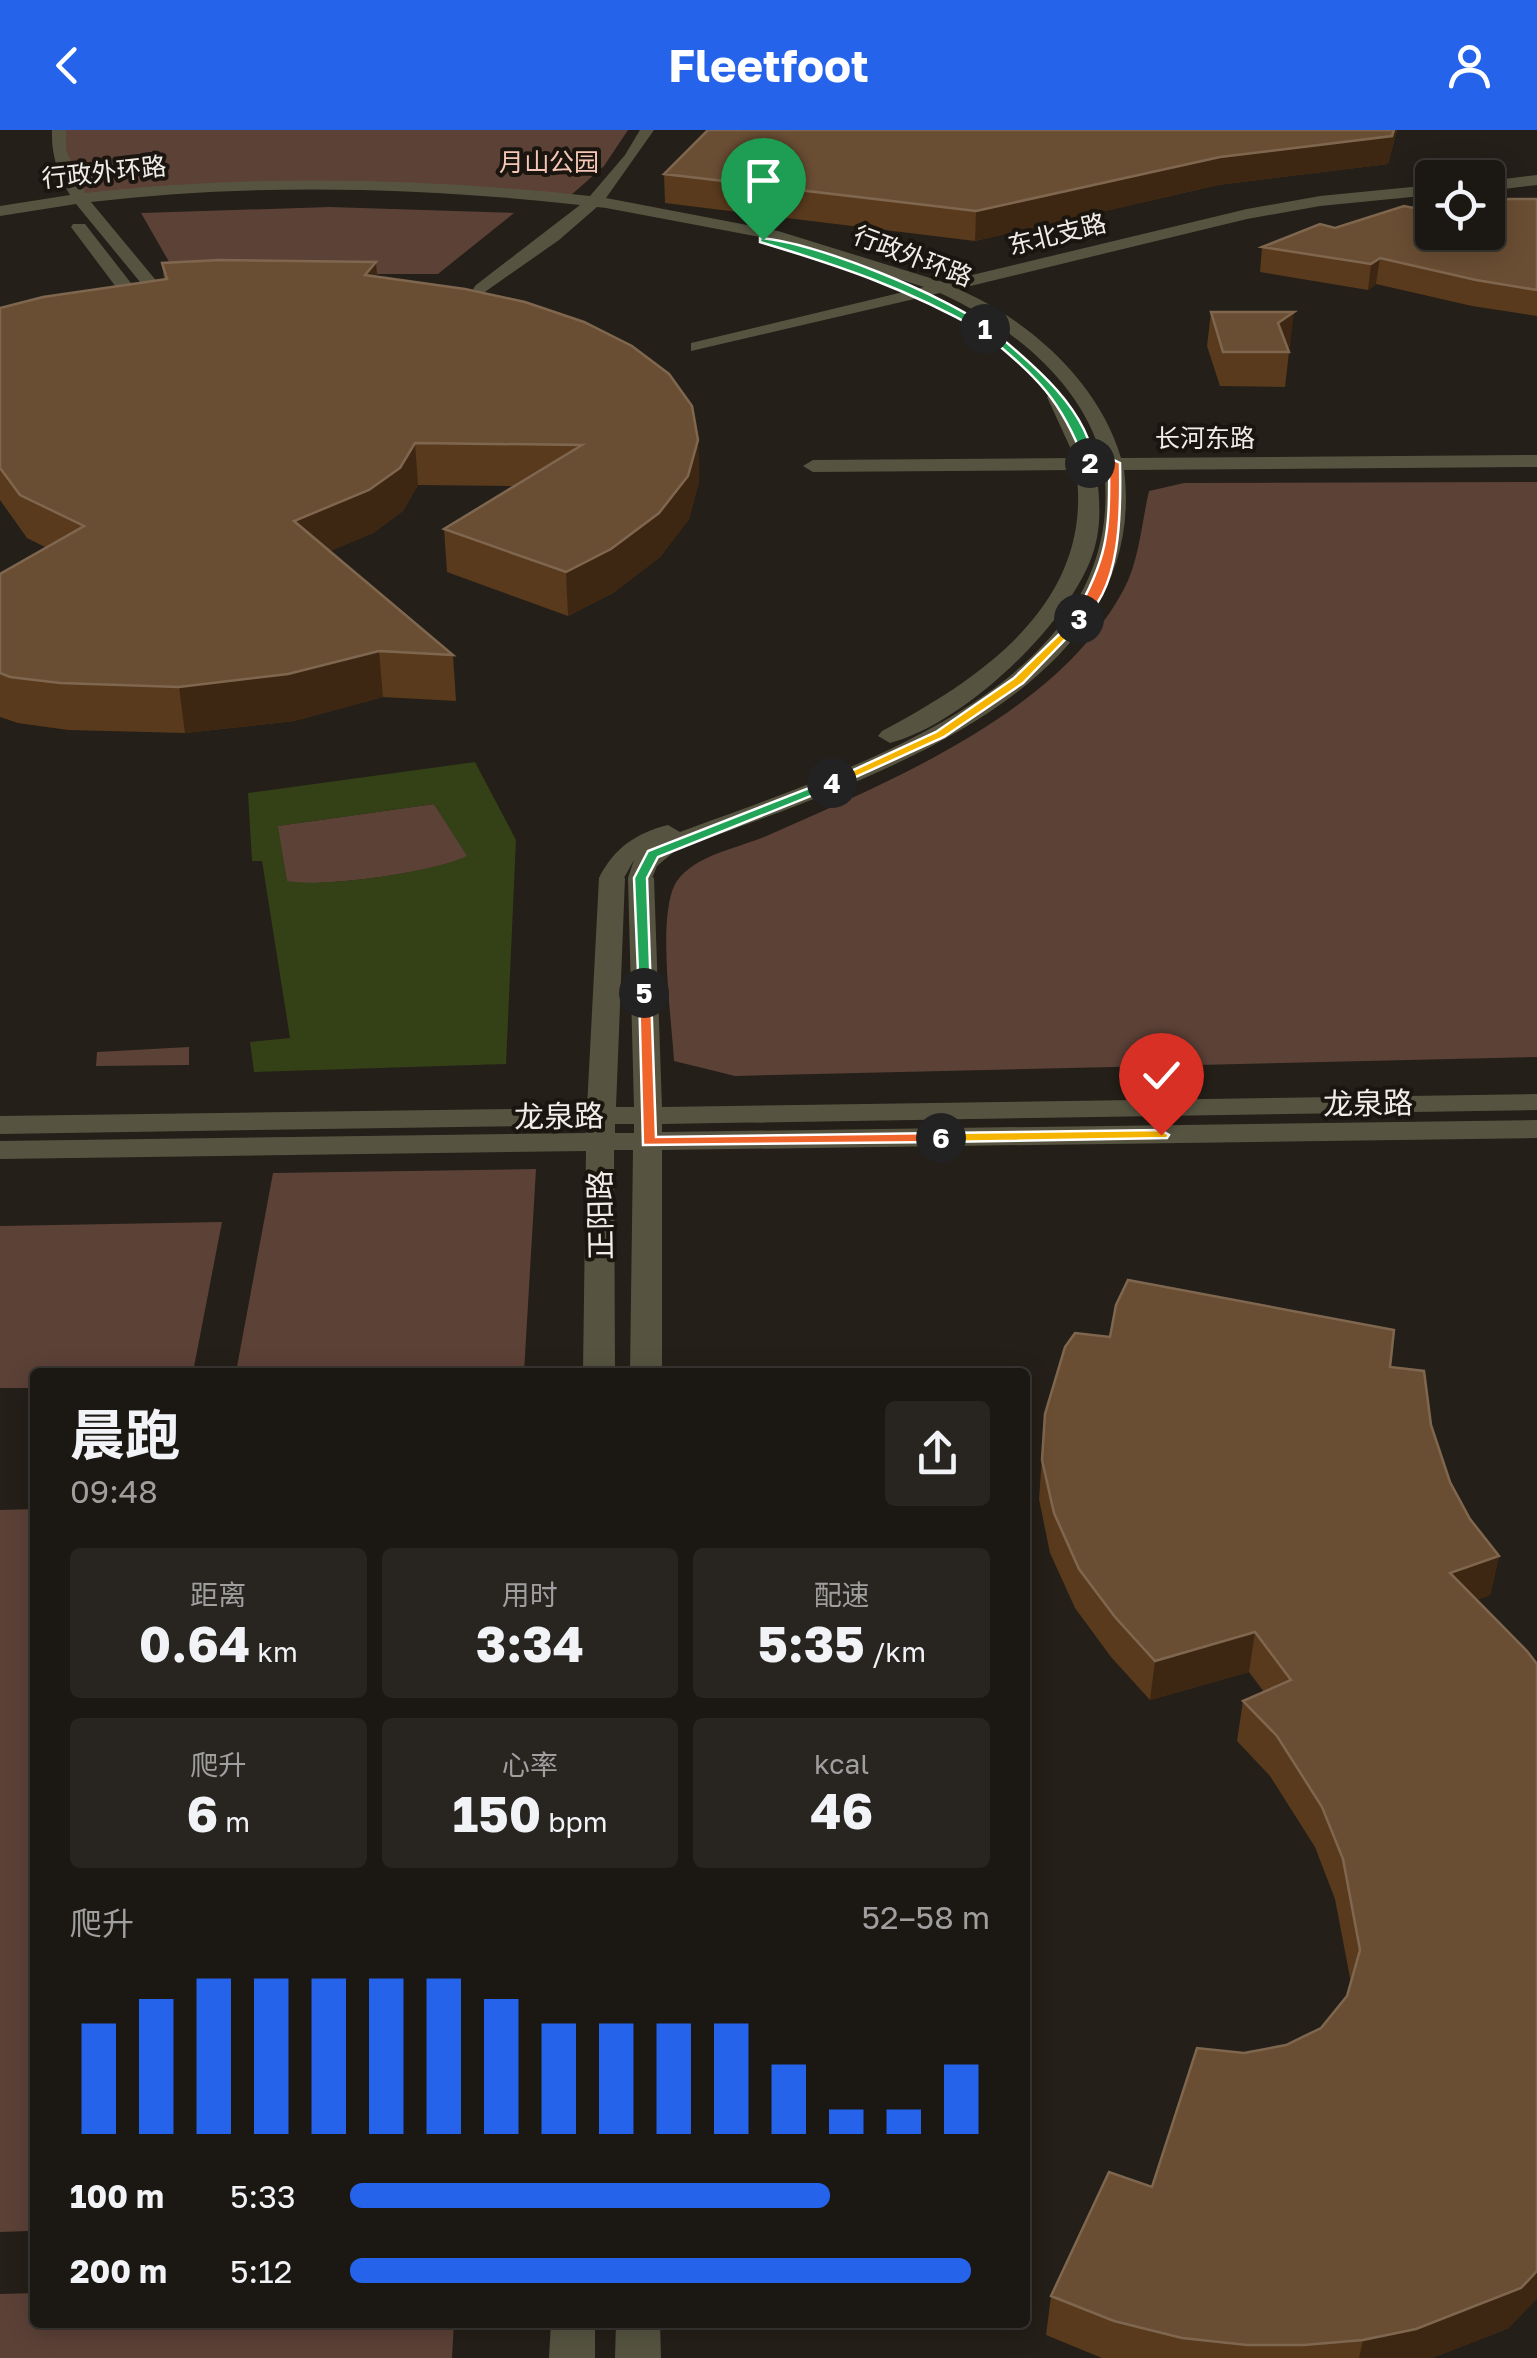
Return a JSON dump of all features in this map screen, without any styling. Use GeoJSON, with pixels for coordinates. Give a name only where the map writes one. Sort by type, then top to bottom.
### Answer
{"type":"FeatureCollection","features":[{"type":"Feature","properties":{"kind":"street"},"geometry":{"type":"LineString","coordinates":[[59,130],[57,141],[68,199],[125,288]]}},
{"type":"Feature","properties":{"kind":"street"},"geometry":{"type":"LineString","coordinates":[[571,195],[628,130]]}},
{"type":"Feature","properties":{"kind":"street"},"geometry":{"type":"LineString","coordinates":[[482,288],[595,204],[633,156],[646,130]]}},
{"type":"Feature","properties":{"kind":"street"},"geometry":{"type":"LineString","coordinates":[[1505,185],[1537,180]]}},
{"type":"Feature","properties":{"kind":"street"},"geometry":{"type":"LineString","coordinates":[[1505,188],[1537,188]]}},
{"type":"Feature","properties":{"kind":"street","name":"行政外环路"},"geometry":{"type":"LineString","coordinates":[[0,213],[68,199],[338,192],[571,195],[595,204],[763,240],[937,294],[1020,333],[1065,374],[1102,428],[1115,468],[1116,525],[1104,574],[1082,615],[1018,681],[940,734],[851,776],[657,850],[640,878]]}},
{"type":"Feature","properties":{"kind":"street","name":"东北支路"},"geometry":{"type":"LineString","coordinates":[[704,351],[1258,219],[1415,196]]}},
{"type":"Feature","properties":{"kind":"street"},"geometry":{"type":"LineString","coordinates":[[68,199],[152,284]]}},
{"type":"Feature","properties":{"kind":"street"},"geometry":{"type":"LineString","coordinates":[[461,286],[504,250]]}},
{"type":"Feature","properties":{"kind":"street","name":"行政外环路"},"geometry":{"type":"LineString","coordinates":[[612,878],[620,859],[632,846],[850,756],[918,723],[987,678],[1028,642],[1056,610],[1077,573],[1089,524],[1089,468],[1077,428],[1042,376],[998,336],[937,294]]}},
{"type":"Feature","properties":{"kind":"street","name":"长河东路"},"geometry":{"type":"LineString","coordinates":[[1115,468],[1537,460]]}},
{"type":"Feature","properties":{"kind":"street","name":"长河东路"},"geometry":{"type":"LineString","coordinates":[[814,471],[1537,470]]}},
{"type":"Feature","properties":{"kind":"street","name":"正阳路"},"geometry":{"type":"LineString","coordinates":[[600,1368],[600,1129],[612,878]]}},
{"type":"Feature","properties":{"kind":"street","name":"正阳路"},"geometry":{"type":"LineString","coordinates":[[640,878],[648,1128],[646,1368]]}},
{"type":"Feature","properties":{"kind":"street","name":"龙泉路"},"geometry":{"type":"LineString","coordinates":[[0,1150],[1537,1102]]}},
{"type":"Feature","properties":{"kind":"street","name":"龙泉路"},"geometry":{"type":"LineString","coordinates":[[0,1125],[600,1129]]}},
{"type":"Feature","properties":{"kind":"street","name":"龙泉路"},"geometry":{"type":"LineString","coordinates":[[648,1128],[1537,1130]]}},
{"type":"Feature","properties":{"kind":"street"},"geometry":{"type":"LineString","coordinates":[[572,2358],[573,2328]]}},
{"type":"Feature","properties":{"kind":"street"},"geometry":{"type":"LineString","coordinates":[[638,2328],[638,2358]]}},
{"type":"Feature","properties":{"kind":"green space","name":"月山公园"},"geometry":{"type":"Polygon","coordinates":[[[59,130],[628,130],[604,166],[570,196],[337,185],[80,196],[59,130]]]}},
{"type":"Feature","properties":{"kind":"green space"},"geometry":{"type":"Polygon","coordinates":[[[330,207],[514,213],[438,274],[176,274],[141,213],[330,207]]]}},
{"type":"Feature","properties":{"kind":"green space"},"geometry":{"type":"Polygon","coordinates":[[[1537,482],[1537,1057],[735,1076],[674,1061],[666,941],[667,916],[677,881],[707,858],[771,834],[919,765],[1017,706],[1059,671],[1096,631],[1125,587],[1137,553],[1149,491],[1184,483],[1537,482]]]}},
{"type":"Feature","properties":{"kind":"green space"},"geometry":{"type":"Polygon","coordinates":[[[434,804],[468,856],[379,877],[287,882],[277,826],[434,804]]]}},
{"type":"Feature","properties":{"kind":"green space"},"geometry":{"type":"Polygon","coordinates":[[[189,1047],[189,1065],[96,1066],[97,1052],[189,1047]]]}},
{"type":"Feature","properties":{"kind":"green space"},"geometry":{"type":"Polygon","coordinates":[[[536,1169],[524,1368],[237,1368],[273,1173],[536,1169]]]}},
{"type":"Feature","properties":{"kind":"green space"},"geometry":{"type":"Polygon","coordinates":[[[222,1222],[194,1368],[30,1368],[30,1388],[0,1388],[0,1226],[222,1222]]]}},
{"type":"Feature","properties":{"kind":"green space"},"geometry":{"type":"Polygon","coordinates":[[[30,1509],[30,2226],[29,2231],[0,2232],[0,1510],[30,1509]]]}},
{"type":"Feature","properties":{"kind":"green space"},"geometry":{"type":"Polygon","coordinates":[[[30,2293],[30,2328],[454,2328],[452,2358],[0,2358],[0,2294],[30,2293]]]}},
{"type":"Feature","properties":{"kind":"shaded area"},"geometry":{"type":"Polygon","coordinates":[[[475,762],[516,840],[506,1064],[254,1072],[250,1042],[290,1038],[262,861],[252,861],[248,793],[475,762]],[[434,804],[278,826],[287,881],[378,877],[430,868],[467,856],[434,804]]]}},
{"type":"Feature","properties":{"kind":"building"},"geometry":{"type":"Polygon","coordinates":[[[708,130],[1394,130],[1392,136],[1220,157],[976,211],[664,174],[708,130]]]}},
{"type":"Feature","properties":{"kind":"building"},"geometry":{"type":"Polygon","coordinates":[[[1505,199],[1537,199],[1537,290],[1380,258],[1371,264],[1262,247],[1320,224],[1335,228],[1404,206],[1415,208],[1415,250],[1505,250],[1505,199]]]}},
{"type":"Feature","properties":{"kind":"building"},"geometry":{"type":"Polygon","coordinates":[[[376,262],[365,275],[465,289],[525,302],[584,322],[632,346],[669,374],[692,406],[698,440],[688,476],[659,513],[611,549],[566,572],[444,529],[582,445],[415,443],[400,468],[369,490],[294,521],[453,655],[379,651],[288,674],[179,687],[60,683],[0,673],[0,574],[84,526],[20,495],[0,468],[0,308],[43,297],[167,279],[162,263],[376,262]]]}},
{"type":"Feature","properties":{"kind":"building"},"geometry":{"type":"Polygon","coordinates":[[[1211,312],[1294,312],[1278,323],[1289,352],[1223,352],[1211,312]]]}},
{"type":"Feature","properties":{"kind":"building"},"geometry":{"type":"Polygon","coordinates":[[[1128,1280],[1394,1330],[1390,1367],[1424,1371],[1431,1425],[1450,1482],[1470,1519],[1499,1556],[1450,1573],[1537,1664],[1537,2271],[1521,2288],[1416,2329],[1363,2340],[1247,2345],[1182,2338],[1114,2321],[1051,2296],[1109,2172],[1152,2187],[1197,2048],[1244,2053],[1286,2045],[1321,2028],[1347,1996],[1360,1950],[1343,1859],[1322,1807],[1277,1736],[1243,1701],[1291,1680],[1255,1632],[1155,1661],[1079,1569],[1054,1513],[1042,1460],[1045,1414],[1065,1347],[1075,1333],[1110,1337],[1116,1305],[1128,1280]]]}},
{"type":"Feature","properties":{"kind":"route"},"geometry":{"type":"LineString","coordinates":[[763,240],[920,292],[998,336],[1042,376],[1077,428],[1089,464],[1114,463],[1116,525],[1104,574],[1082,615],[1018,681],[940,734],[851,776],[657,850],[646,863],[640,878],[648,1142],[1161,1135]]}}]}
